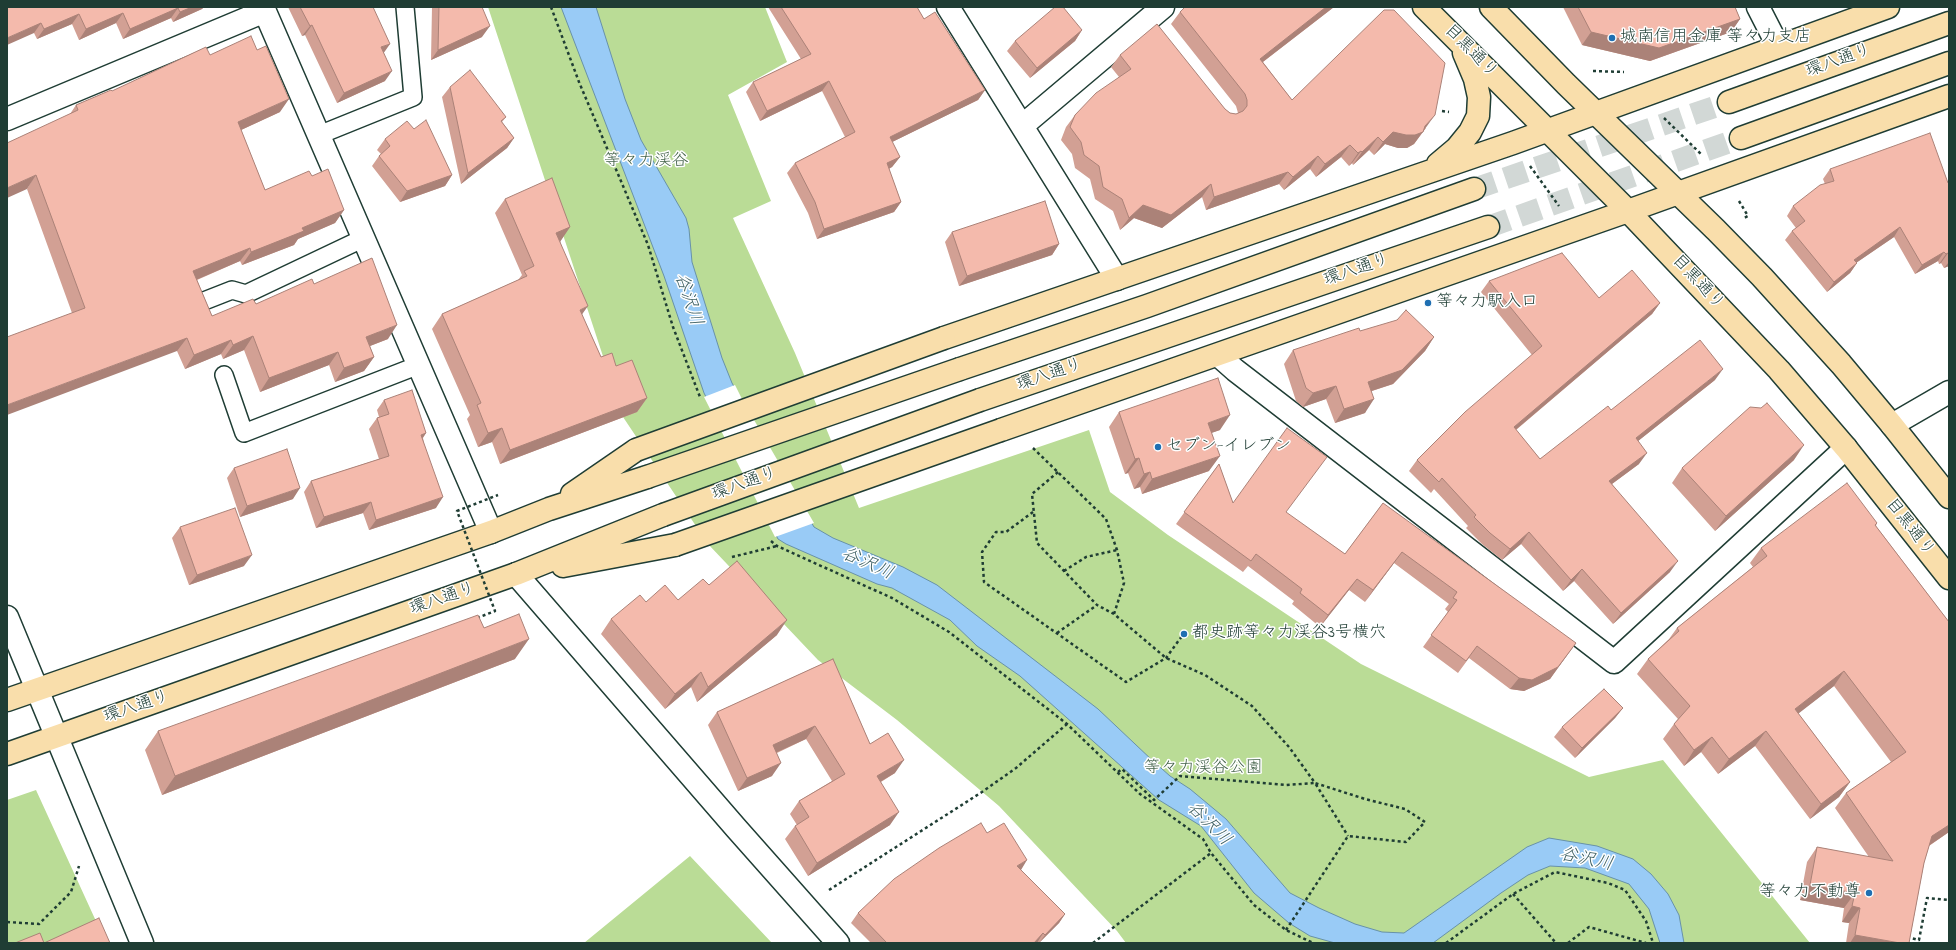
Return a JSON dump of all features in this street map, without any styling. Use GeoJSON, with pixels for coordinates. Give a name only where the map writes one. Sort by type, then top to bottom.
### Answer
{"type":"FeatureCollection","features":[{"type":"Feature","properties":{"kind":"main road","name":"目黒通り"},"geometry":{"type":"LineString","coordinates":[[1424,7],[1628,211],[1779,370],[1846,448],[1949,578]]}},
{"type":"Feature","properties":{"kind":"main road"},"geometry":{"type":"LineString","coordinates":[[1491,7],[1596,114],[1762,277],[1892,424],[1949,497]]}},
{"type":"Feature","properties":{"kind":"main road"},"geometry":{"type":"LineString","coordinates":[[549,509],[636,450],[944,338],[1596,114],[1778,46],[1888,7]]}},
{"type":"Feature","properties":{"kind":"main road","name":"環八通り"},"geometry":{"type":"LineString","coordinates":[[1729,102],[1949,23]]}},
{"type":"Feature","properties":{"kind":"main road"},"geometry":{"type":"LineString","coordinates":[[1423,174],[1441,162],[1457,148],[1470,132],[1478,116],[1479,98],[1475,79],[1458,40]]}},
{"type":"Feature","properties":{"kind":"main road"},"geometry":{"type":"LineString","coordinates":[[1741,138],[1949,63]]}},
{"type":"Feature","properties":{"kind":"main road"},"geometry":{"type":"LineString","coordinates":[[516,574],[675,545],[1628,211],[1677,192],[1949,96]]}},
{"type":"Feature","properties":{"kind":"main road","name":"環八通り"},"geometry":{"type":"LineString","coordinates":[[7,700],[491,532],[549,509],[647,477],[1147,306],[1474,189]]}},
{"type":"Feature","properties":{"kind":"main road","name":"環八通り"},"geometry":{"type":"LineString","coordinates":[[7,754],[516,574],[663,515],[980,400],[1488,227]]}},
{"type":"Feature","properties":{"kind":"street"},"geometry":{"type":"LineString","coordinates":[[948,7],[1117,279]]}},
{"type":"Feature","properties":{"kind":"street"},"geometry":{"type":"LineString","coordinates":[[1758,7],[1778,46]]}},
{"type":"Feature","properties":{"kind":"street"},"geometry":{"type":"LineString","coordinates":[[7,118],[264,9],[491,532]]}},
{"type":"Feature","properties":{"kind":"street"},"geometry":{"type":"LineString","coordinates":[[1022,126],[1157,13],[1164,36]]}},
{"type":"Feature","properties":{"kind":"street"},"geometry":{"type":"LineString","coordinates":[[1218,355],[1235,370],[1614,662],[1846,448]]}},
{"type":"Feature","properties":{"kind":"street"},"geometry":{"type":"LineString","coordinates":[[1892,424],[1949,392]]}},
{"type":"Feature","properties":{"kind":"street"},"geometry":{"type":"LineString","coordinates":[[516,574],[736,828],[806,905],[838,943]]}},
{"type":"Feature","properties":{"kind":"street"},"geometry":{"type":"LineString","coordinates":[[7,617],[142,943]]}},
{"type":"Feature","properties":{"kind":"lane"},"geometry":{"type":"LineString","coordinates":[[319,135],[413,97],[405,7]]}},
{"type":"Feature","properties":{"kind":"lane"},"geometry":{"type":"LineString","coordinates":[[204,301],[232,290],[246,294],[364,238]]}},
{"type":"Feature","properties":{"kind":"lane"},"geometry":{"type":"LineString","coordinates":[[224,375],[244,433],[418,365]]}},
{"type":"Feature","properties":{"kind":"path"},"geometry":{"type":"LineString","coordinates":[[551,7],[579,82],[648,245],[673,327],[702,401]]}},
{"type":"Feature","properties":{"kind":"path"},"geometry":{"type":"LineString","coordinates":[[1032,447],[1106,519],[1117,550],[1124,583],[1114,614]]}},
{"type":"Feature","properties":{"kind":"path"},"geometry":{"type":"LineString","coordinates":[[1058,472],[1032,494],[1037,543],[1097,605],[1114,614],[1166,658],[1205,675],[1252,706],[1289,747],[1315,783],[1348,836]]}},
{"type":"Feature","properties":{"kind":"path"},"geometry":{"type":"LineString","coordinates":[[472,620],[495,611],[457,511],[498,495]]}},
{"type":"Feature","properties":{"kind":"path"},"geometry":{"type":"LineString","coordinates":[[1033,512],[1006,532],[996,532],[982,552],[984,582],[1126,682],[1166,658],[1182,636]]}},
{"type":"Feature","properties":{"kind":"path"},"geometry":{"type":"LineString","coordinates":[[767,539],[777,546],[892,598],[949,632],[1067,724],[1140,794],[1203,839],[1211,853],[1254,905],[1286,930],[1313,943]]}},
{"type":"Feature","properties":{"kind":"path"},"geometry":{"type":"LineString","coordinates":[[725,559],[777,546]]}},
{"type":"Feature","properties":{"kind":"path"},"geometry":{"type":"LineString","coordinates":[[1064,571],[1086,557],[1117,550]]}},
{"type":"Feature","properties":{"kind":"path"},"geometry":{"type":"LineString","coordinates":[[1057,632],[1097,605]]}},
{"type":"Feature","properties":{"kind":"path"},"geometry":{"type":"LineString","coordinates":[[806,905],[982,792],[1016,768],[1067,724]]}},
{"type":"Feature","properties":{"kind":"path"},"geometry":{"type":"LineString","coordinates":[[1118,772],[1122,769],[1154,800],[1180,776],[1286,785],[1315,783],[1405,810],[1425,822],[1406,842],[1348,836]]}},
{"type":"Feature","properties":{"kind":"path"},"geometry":{"type":"LineString","coordinates":[[1286,930],[1348,836]]}},
{"type":"Feature","properties":{"kind":"path"},"geometry":{"type":"LineString","coordinates":[[1093,943],[1211,853]]}},
{"type":"Feature","properties":{"kind":"path"},"geometry":{"type":"LineString","coordinates":[[7,922],[39,924],[71,892],[81,859]]}},
{"type":"Feature","properties":{"kind":"path"},"geometry":{"type":"LineString","coordinates":[[1446,943],[1513,894],[1555,872],[1608,883],[1625,890],[1646,921],[1653,943]]}},
{"type":"Feature","properties":{"kind":"path"},"geometry":{"type":"LineString","coordinates":[[1513,894],[1556,943]]}},
{"type":"Feature","properties":{"kind":"path"},"geometry":{"type":"LineString","coordinates":[[1904,937],[1919,940],[1927,898],[1949,900]]}},
{"type":"Feature","properties":{"kind":"path"},"geometry":{"type":"LineString","coordinates":[[1568,943],[1589,927],[1646,943]]}},
{"type":"Feature","properties":{"kind":"green space","name":"等々力渓谷公園"},"geometry":{"type":"Polygon","coordinates":[[[488,7],[765,7],[787,62],[728,95],[771,201],[733,218],[795,353],[859,508],[1089,430],[1110,492],[1168,535],[1361,664],[1589,777],[1663,760],[1810,943],[1126,943],[1117,931],[999,806],[897,720],[818,660],[708,544],[623,417],[488,7]]]}},
{"type":"Feature","properties":{"kind":"green space"},"geometry":{"type":"Polygon","coordinates":[[[36,790],[106,943],[7,943],[7,800],[36,790]]]}},
{"type":"Feature","properties":{"kind":"green space"},"geometry":{"type":"Polygon","coordinates":[[[690,856],[772,943],[584,943],[690,856]]]}},
{"type":"Feature","properties":{"kind":"water","name":"谷沢川"},"geometry":{"type":"Polygon","coordinates":[[[561,7],[596,7],[625,99],[641,140],[686,218],[689,229],[692,262],[722,358],[732,383],[814,527],[833,538],[903,567],[937,585],[1098,709],[1170,776],[1190,789],[1226,819],[1290,893],[1319,908],[1355,924],[1382,932],[1404,933],[1527,847],[1549,838],[1597,846],[1633,859],[1651,874],[1668,894],[1679,915],[1684,943],[1660,943],[1649,909],[1629,884],[1585,868],[1550,866],[1528,875],[1433,943],[1335,943],[1310,936],[1289,923],[1254,893],[1201,826],[1159,800],[1020,676],[977,646],[950,620],[892,588],[877,584],[786,544],[778,539],[704,393],[664,276],[561,7]]]}},
{"type":"Feature","properties":{"kind":"pier"},"geometry":{"type":"Polygon","coordinates":[[[735,385],[814,523],[775,537],[704,397],[735,385]]]}},
{"type":"Feature","properties":{"kind":"building"},"geometry":{"type":"Polygon","coordinates":[[[7,7],[192,7],[180,12],[178,8],[130,29],[123,13],[86,29],[79,14],[44,29],[41,23],[7,38],[7,7]]]}},
{"type":"Feature","properties":{"kind":"building"},"geometry":{"type":"Polygon","coordinates":[[[300,7],[373,7],[390,44],[381,47],[392,71],[344,93],[312,25],[310,26],[300,7]]]}},
{"type":"Feature","properties":{"kind":"building"},"geometry":{"type":"Polygon","coordinates":[[[439,7],[482,7],[490,26],[438,50],[439,7]]]}},
{"type":"Feature","properties":{"kind":"building"},"geometry":{"type":"Polygon","coordinates":[[[781,7],[917,7],[924,19],[935,12],[985,90],[890,137],[900,157],[887,163],[901,202],[824,229],[815,202],[795,163],[855,132],[829,81],[767,111],[753,82],[811,54],[781,7]]]}},
{"type":"Feature","properties":{"kind":"building"},"geometry":{"type":"Polygon","coordinates":[[[1055,7],[1063,7],[1082,30],[1037,68],[1015,41],[1055,7]]]}},
{"type":"Feature","properties":{"kind":"building"},"geometry":{"type":"Polygon","coordinates":[[[1185,7],[1326,7],[1260,59],[1292,100],[1384,10],[1394,10],[1445,63],[1435,115],[1425,126],[1423,132],[1415,135],[1406,135],[1393,132],[1383,142],[1378,137],[1362,152],[1361,151],[1358,153],[1350,145],[1325,164],[1318,156],[1293,177],[1288,172],[1214,197],[1211,184],[1171,215],[1143,205],[1129,218],[1122,199],[1103,187],[1099,166],[1084,155],[1081,142],[1070,127],[1075,115],[1096,93],[1131,69],[1120,55],[1157,24],[1225,109],[1230,113],[1236,114],[1243,111],[1247,106],[1245,94],[1180,12],[1185,7]]]}},
{"type":"Feature","properties":{"kind":"building"},"geometry":{"type":"Polygon","coordinates":[[[1578,7],[1735,7],[1740,19],[1659,48],[1591,32],[1578,7]]]}},
{"type":"Feature","properties":{"kind":"building"},"geometry":{"type":"Polygon","coordinates":[[[251,36],[257,50],[266,46],[289,99],[238,122],[265,190],[309,171],[312,176],[328,169],[344,210],[302,228],[304,231],[251,252],[250,248],[193,271],[212,316],[253,299],[256,304],[312,279],[314,284],[372,258],[397,325],[366,337],[374,357],[344,368],[338,352],[269,378],[253,336],[233,345],[231,340],[194,355],[187,338],[7,405],[7,337],[85,308],[36,175],[7,188],[7,143],[78,110],[76,105],[111,90],[112,91],[206,47],[210,55],[251,36]]]}},
{"type":"Feature","properties":{"kind":"building"},"geometry":{"type":"Polygon","coordinates":[[[470,70],[506,117],[501,121],[514,138],[468,173],[450,87],[470,70]]]}},
{"type":"Feature","properties":{"kind":"building"},"geometry":{"type":"Polygon","coordinates":[[[426,120],[452,175],[407,191],[379,156],[390,146],[385,139],[407,121],[414,129],[426,120]]]}},
{"type":"Feature","properties":{"kind":"building"},"geometry":{"type":"Polygon","coordinates":[[[1930,133],[1948,183],[1949,182],[1949,256],[1948,253],[1946,254],[1944,252],[1922,265],[1900,227],[1854,260],[1857,263],[1834,282],[1792,231],[1805,221],[1793,206],[1820,185],[1834,181],[1830,169],[1930,133]]]}},
{"type":"Feature","properties":{"kind":"building"},"geometry":{"type":"Polygon","coordinates":[[[552,178],[570,227],[556,233],[588,306],[580,310],[601,357],[612,353],[616,366],[632,360],[647,398],[510,450],[502,428],[488,433],[477,405],[481,403],[442,314],[527,276],[524,271],[534,266],[505,199],[552,178]]]}},
{"type":"Feature","properties":{"kind":"building"},"geometry":{"type":"Polygon","coordinates":[[[1045,201],[1059,244],[967,276],[952,232],[1045,201]]]}},
{"type":"Feature","properties":{"kind":"building"},"geometry":{"type":"Polygon","coordinates":[[[1562,253],[1599,298],[1632,270],[1660,303],[1514,427],[1540,459],[1608,406],[1611,410],[1700,340],[1723,369],[1636,438],[1647,453],[1609,481],[1678,561],[1621,613],[1582,569],[1571,580],[1529,532],[1510,549],[1490,533],[1474,517],[1476,515],[1442,478],[1439,482],[1417,460],[1465,412],[1542,346],[1489,281],[1562,253]]]}},
{"type":"Feature","properties":{"kind":"building"},"geometry":{"type":"Polygon","coordinates":[[[1406,310],[1434,337],[1402,370],[1368,382],[1374,399],[1344,409],[1336,386],[1313,393],[1306,388],[1293,350],[1359,328],[1360,331],[1397,320],[1406,310]]]}},
{"type":"Feature","properties":{"kind":"building","name":"セブン-イレブン"},"geometry":{"type":"Polygon","coordinates":[[[1218,378],[1230,415],[1208,423],[1220,456],[1152,479],[1150,472],[1144,474],[1139,458],[1135,459],[1119,412],[1218,378]]]}},
{"type":"Feature","properties":{"kind":"building"},"geometry":{"type":"Polygon","coordinates":[[[412,390],[426,433],[421,435],[443,497],[376,520],[371,502],[324,517],[311,481],[389,456],[377,418],[389,414],[384,400],[412,390]]]}},
{"type":"Feature","properties":{"kind":"building"},"geometry":{"type":"Polygon","coordinates":[[[1767,403],[1804,445],[1726,516],[1682,468],[1750,407],[1761,408],[1767,403]]]}},
{"type":"Feature","properties":{"kind":"building"},"geometry":{"type":"Polygon","coordinates":[[[1287,428],[1327,457],[1286,512],[1345,554],[1383,503],[1576,643],[1558,667],[1532,680],[1519,678],[1477,646],[1466,661],[1431,635],[1457,600],[1453,598],[1457,592],[1402,552],[1373,590],[1357,579],[1328,615],[1300,593],[1302,589],[1256,554],[1251,561],[1184,512],[1219,464],[1233,503],[1287,428]]]}},
{"type":"Feature","properties":{"kind":"building"},"geometry":{"type":"Polygon","coordinates":[[[287,449],[300,488],[247,506],[234,468],[287,449]]]}},
{"type":"Feature","properties":{"kind":"building"},"geometry":{"type":"Polygon","coordinates":[[[1847,483],[1877,523],[1875,525],[1949,622],[1949,825],[1932,836],[1924,863],[1909,943],[1900,943],[1855,935],[1860,908],[1852,906],[1855,893],[1810,885],[1817,847],[1893,861],[1846,793],[1906,752],[1844,671],[1795,709],[1850,782],[1821,804],[1766,731],[1729,759],[1712,737],[1694,750],[1674,724],[1690,706],[1648,659],[1679,631],[1677,628],[1767,556],[1761,548],[1847,483]]]}},
{"type":"Feature","properties":{"kind":"building"},"geometry":{"type":"Polygon","coordinates":[[[235,508],[252,555],[197,575],[180,527],[235,508]]]}},
{"type":"Feature","properties":{"kind":"building"},"geometry":{"type":"Polygon","coordinates":[[[737,561],[787,620],[708,687],[701,672],[675,694],[611,619],[640,595],[646,602],[665,585],[678,600],[703,579],[709,585],[737,561]]]}},
{"type":"Feature","properties":{"kind":"building"},"geometry":{"type":"Polygon","coordinates":[[[519,614],[529,639],[175,776],[158,731],[478,615],[484,628],[519,614]]]}},
{"type":"Feature","properties":{"kind":"building"},"geometry":{"type":"Polygon","coordinates":[[[833,659],[870,744],[888,733],[904,760],[877,776],[899,812],[817,863],[795,826],[809,817],[799,801],[845,774],[815,726],[773,745],[781,763],[747,778],[717,712],[833,659]]]}},
{"type":"Feature","properties":{"kind":"building"},"geometry":{"type":"Polygon","coordinates":[[[1604,689],[1623,708],[1582,748],[1562,727],[1604,689]]]}},
{"type":"Feature","properties":{"kind":"building"},"geometry":{"type":"Polygon","coordinates":[[[981,823],[987,833],[1004,823],[1027,860],[1017,866],[1065,914],[1045,935],[1043,933],[1034,943],[887,943],[858,913],[894,879],[939,848],[981,823]]]}},
{"type":"Feature","properties":{"kind":"building"},"geometry":{"type":"Polygon","coordinates":[[[99,918],[110,943],[44,943],[99,918]]]}},
{"type":"Feature","properties":{"kind":"building"},"geometry":{"type":"Polygon","coordinates":[[[40,933],[44,943],[15,943],[40,933]]]}},
{"type":"Feature","properties":{"kind":"tunnel"},"geometry":{"type":"LineString","coordinates":[[1474,189],[1729,102]]}},
{"type":"Feature","properties":{"kind":"tunnel"},"geometry":{"type":"LineString","coordinates":[[1488,227],[1741,138]]}},
{"type":"Feature","properties":{"kind":"place","name":"城南信用金庫 等々力支店"},"geometry":{"type":"Point","coordinates":[1612,38]}},
{"type":"Feature","properties":{"kind":"place","name":"等々力駅入口"},"geometry":{"type":"Point","coordinates":[1428,303]}},
{"type":"Feature","properties":{"kind":"place","name":"セブン-イレブン"},"geometry":{"type":"Point","coordinates":[1158,447]}},
{"type":"Feature","properties":{"kind":"place","name":"都史跡等々力渓谷3号横穴"},"geometry":{"type":"Point","coordinates":[1184,634]}},
{"type":"Feature","properties":{"kind":"place","name":"等々力不動尊"},"geometry":{"type":"Point","coordinates":[1869,893]}},
{"type":"Feature","properties":{"kind":"park label","name":"等々力渓谷"},"geometry":{"type":"Point","coordinates":[646,162]}}]}
